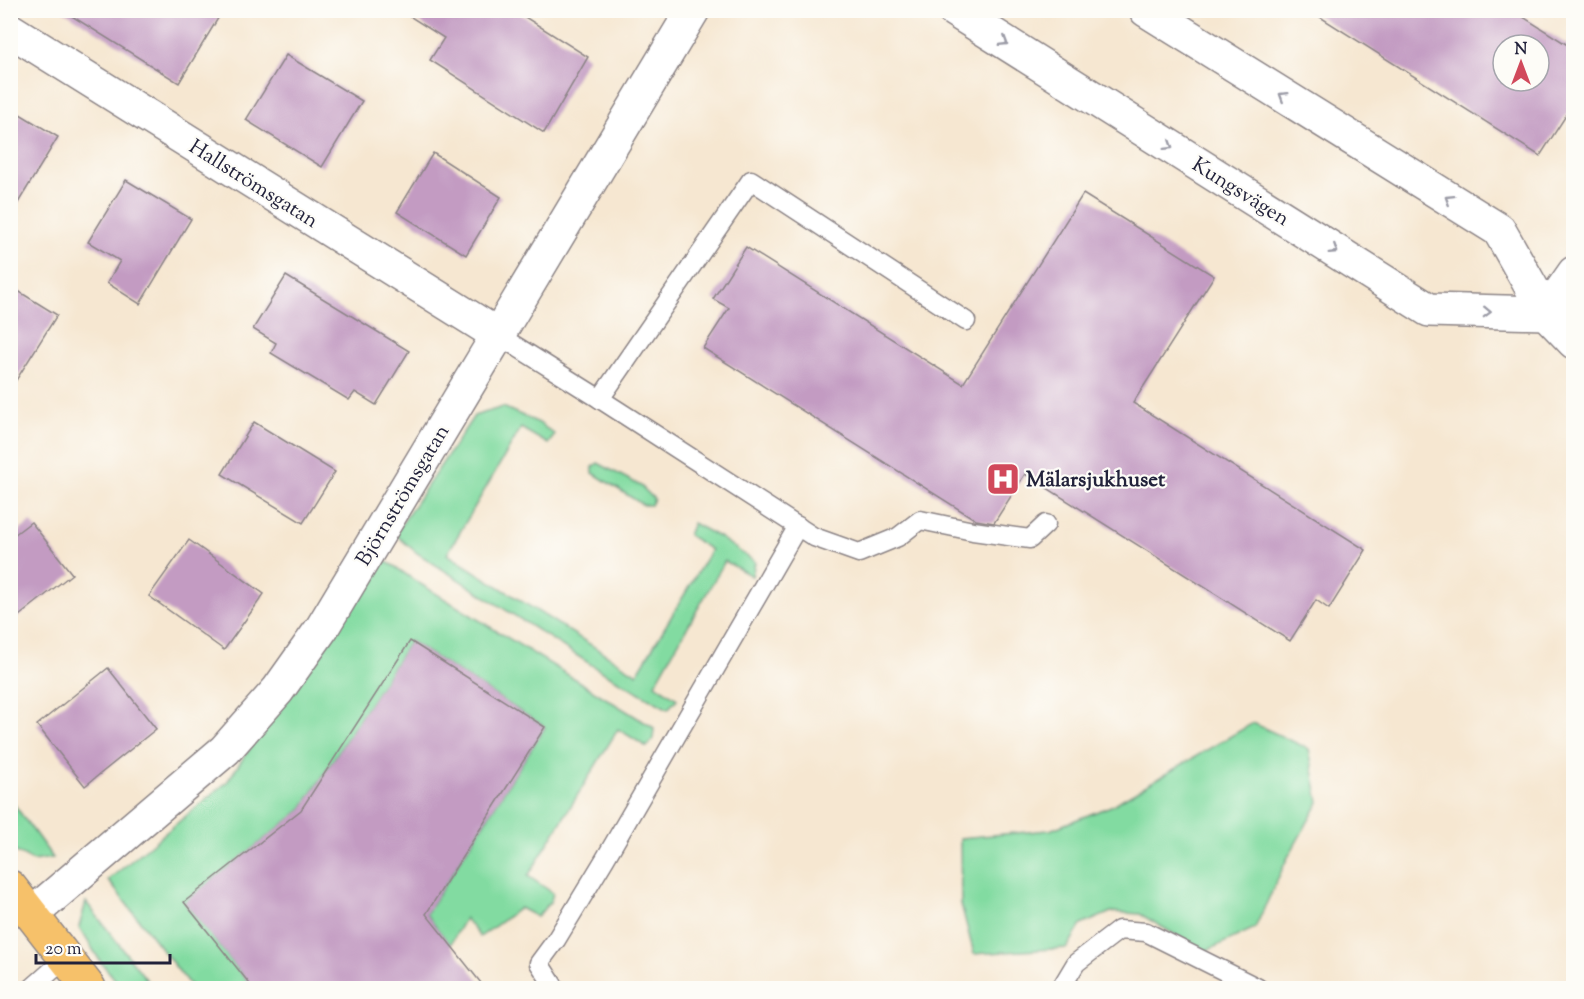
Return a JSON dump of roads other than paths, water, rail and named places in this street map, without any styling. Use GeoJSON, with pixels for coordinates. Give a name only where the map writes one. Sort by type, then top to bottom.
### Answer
{"type":"FeatureCollection","features":[{"type":"Feature","properties":{"kind":"main road"},"geometry":{"type":"LineString","coordinates":[[18,902],[89,988]]}},
{"type":"Feature","properties":{"kind":"street","name":"Björnströmsgatan"},"geometry":{"type":"LineString","coordinates":[[18,902],[225,750],[278,690],[322,628],[693,10]]}},
{"type":"Feature","properties":{"kind":"street","name":"Kungsvägen"},"geometry":{"type":"LineString","coordinates":[[954,10],[1429,310],[1546,314]]}},
{"type":"Feature","properties":{"kind":"street"},"geometry":{"type":"LineString","coordinates":[[1146,10],[1498,230],[1546,314],[1574,342]]}},
{"type":"Feature","properties":{"kind":"street","name":"Hallströmsgatan"},"geometry":{"type":"LineString","coordinates":[[10,30],[498,335]]}},
{"type":"Feature","properties":{"kind":"street"},"geometry":{"type":"LineString","coordinates":[[1546,314],[1574,273]]}},
{"type":"Feature","properties":{"kind":"lane"},"geometry":{"type":"LineString","coordinates":[[600,399],[751,180],[966,321]]}},
{"type":"Feature","properties":{"kind":"lane"},"geometry":{"type":"LineString","coordinates":[[498,335],[814,537],[859,553],[898,537],[920,520],[973,531],[1030,539],[1046,524]]}},
{"type":"Feature","properties":{"kind":"lane"},"geometry":{"type":"LineString","coordinates":[[555,988],[539,963],[556,940],[605,858],[798,526]]}},
{"type":"Feature","properties":{"kind":"lane"},"geometry":{"type":"LineString","coordinates":[[1060,988],[1076,963],[1119,930],[1146,932],[1258,988]]}},
{"type":"Feature","properties":{"kind":"lane"},"geometry":{"type":"LineString","coordinates":[[32,988],[66,958]]}},
{"type":"Feature","properties":{"kind":"place","name":"Mälarsjukhuset"},"geometry":{"type":"Point","coordinates":[1003,479]}}]}
